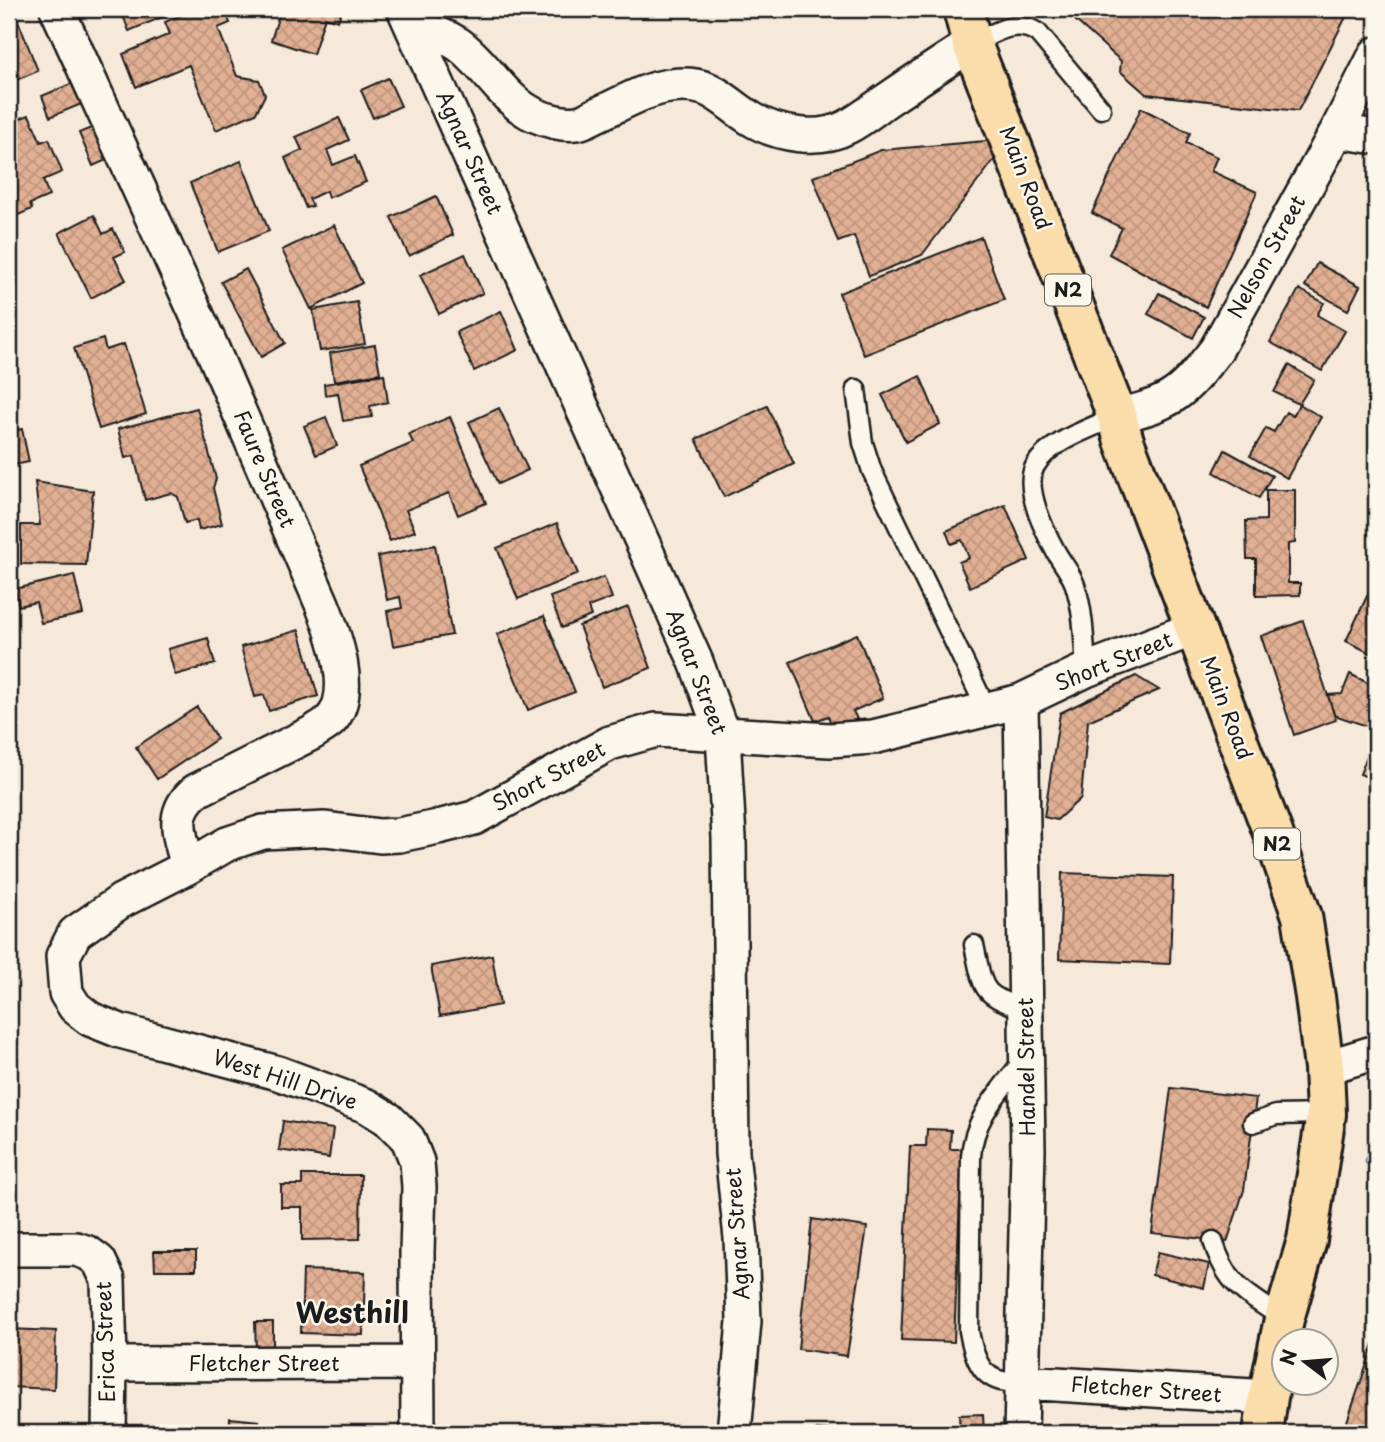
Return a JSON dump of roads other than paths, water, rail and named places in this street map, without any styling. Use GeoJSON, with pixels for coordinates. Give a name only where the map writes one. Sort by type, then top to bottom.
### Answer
{"type":"FeatureCollection","features":[{"type":"Feature","properties":{"kind":"highway","name":"Main Road"},"geometry":{"type":"LineString","coordinates":[[967,27],[1012,151],[1117,416],[1124,441],[1302,916],[1324,1068],[1326,1114],[1307,1240],[1284,1319],[1265,1415]]}},
{"type":"Feature","properties":{"kind":"street","name":"Faure Street"},"geometry":{"type":"LineString","coordinates":[[57,9],[210,344],[317,592],[334,634],[341,672],[342,693],[338,708],[330,721],[312,733],[196,791],[186,799],[180,809],[178,823],[188,867]]}},
{"type":"Feature","properties":{"kind":"street"},"geometry":{"type":"LineString","coordinates":[[411,21],[461,45],[512,100],[533,114],[553,121],[577,123],[668,86],[696,85],[719,93],[765,127],[788,133],[817,134],[846,128],[967,27]]}},
{"type":"Feature","properties":{"kind":"street","name":"Agnar Street"},"geometry":{"type":"LineString","coordinates":[[411,21],[696,662],[723,736],[729,838],[732,1153],[741,1238],[744,1321],[734,1433]]}},
{"type":"Feature","properties":{"kind":"street","name":"Nelson Street"},"geometry":{"type":"LineString","coordinates":[[1117,416],[1152,408],[1174,397],[1216,350],[1337,131],[1376,54]]}},
{"type":"Feature","properties":{"kind":"street"},"geometry":{"type":"LineString","coordinates":[[1337,131],[1376,137]]}},
{"type":"Feature","properties":{"kind":"street","name":"Short Street"},"geometry":{"type":"LineString","coordinates":[[188,867],[228,844],[263,832],[325,829],[380,836],[399,835],[474,818],[610,743],[656,730],[723,736],[830,740],[873,737],[987,710],[1021,701],[1086,670],[1196,628]]}},
{"type":"Feature","properties":{"kind":"street","name":"Handel Street"},"geometry":{"type":"LineString","coordinates":[[1021,701],[1028,1151],[1021,1433]]}},
{"type":"Feature","properties":{"kind":"street","name":"West Hill Drive"},"geometry":{"type":"LineString","coordinates":[[188,867],[121,901],[75,933],[63,956],[66,993],[75,1007],[90,1019],[120,1031],[291,1078],[367,1106],[387,1119],[408,1139],[417,1161],[419,1187],[418,1433]]}},
{"type":"Feature","properties":{"kind":"street"},"geometry":{"type":"LineString","coordinates":[[1324,1068],[1376,1052]]}},
{"type":"Feature","properties":{"kind":"street","name":"Erica Street"},"geometry":{"type":"LineString","coordinates":[[9,1249],[76,1249],[99,1261],[108,1280],[109,1433]]}},
{"type":"Feature","properties":{"kind":"street","name":"Fletcher Street"},"geometry":{"type":"LineString","coordinates":[[110,1364],[418,1363]]}},
{"type":"Feature","properties":{"kind":"street","name":"Fletcher Street"},"geometry":{"type":"LineString","coordinates":[[1023,1382],[1265,1415]]}},
{"type":"Feature","properties":{"kind":"lane"},"geometry":{"type":"LineString","coordinates":[[967,27],[1031,28],[1101,109]]}},
{"type":"Feature","properties":{"kind":"lane"},"geometry":{"type":"LineString","coordinates":[[856,389],[863,443],[872,471],[987,710]]}},
{"type":"Feature","properties":{"kind":"lane"},"geometry":{"type":"LineString","coordinates":[[1086,670],[1083,614],[1074,582],[1055,551],[1031,487],[1035,467],[1052,447],[1117,416]]}},
{"type":"Feature","properties":{"kind":"lane"},"geometry":{"type":"LineString","coordinates":[[974,945],[983,987],[1001,1001],[1026,1010]]}},
{"type":"Feature","properties":{"kind":"lane"},"geometry":{"type":"LineString","coordinates":[[1023,1382],[998,1380],[986,1373],[973,1353],[969,1331],[970,1238],[974,1133],[982,1115],[1027,1055]]}},
{"type":"Feature","properties":{"kind":"lane"},"geometry":{"type":"LineString","coordinates":[[1252,1122],[1276,1115],[1326,1114]]}},
{"type":"Feature","properties":{"kind":"lane"},"geometry":{"type":"LineString","coordinates":[[1213,1241],[1225,1272],[1235,1285],[1284,1319]]}},
{"type":"Feature","properties":{"kind":"waterway"},"geometry":{"type":"LineString","coordinates":[[1369,1161],[1376,1164]]}},
{"type":"Feature","properties":{"kind":"district","name":"Westhill"},"geometry":{"type":"Point","coordinates":[352,1313]}}]}
